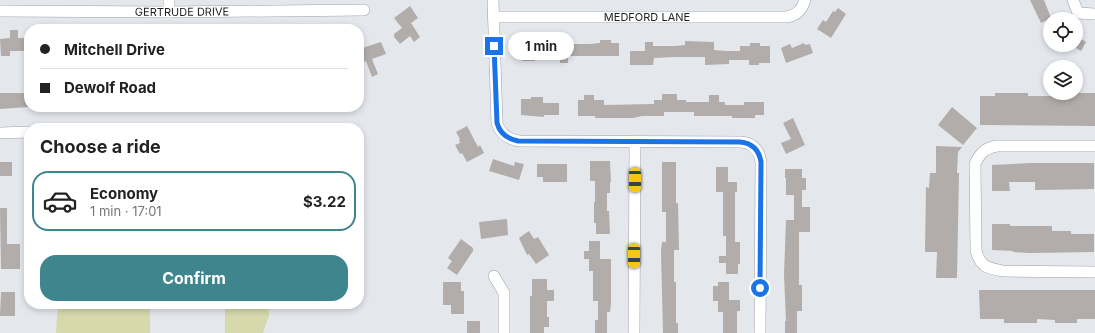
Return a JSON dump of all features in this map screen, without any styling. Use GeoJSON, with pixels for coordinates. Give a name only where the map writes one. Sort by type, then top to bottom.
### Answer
{"type":"FeatureCollection","features":[{"type":"Feature","properties":{"kind":"street"},"geometry":{"type":"LineString","coordinates":[[169,0],[169,12]]}},
{"type":"Feature","properties":{"kind":"street"},"geometry":{"type":"LineString","coordinates":[[493,0],[496,117],[498,127],[505,136],[513,140],[740,142],[748,143],[758,152],[761,162],[760,333]]}},
{"type":"Feature","properties":{"kind":"street","name":"MEDFORD LANE"},"geometry":{"type":"LineString","coordinates":[[493,17],[786,17],[793,16],[800,11],[805,0]]}},
{"type":"Feature","properties":{"kind":"street"},"geometry":{"type":"LineString","coordinates":[[1073,0],[1078,13],[1095,14]]}},
{"type":"Feature","properties":{"kind":"street","name":"GERTRUDE DRIVE"},"geometry":{"type":"LineString","coordinates":[[0,11],[169,12],[364,10]]}},
{"type":"Feature","properties":{"kind":"street"},"geometry":{"type":"LineString","coordinates":[[0,133],[24,132]]}},
{"type":"Feature","properties":{"kind":"street"},"geometry":{"type":"LineString","coordinates":[[634,333],[635,142]]}},
{"type":"Feature","properties":{"kind":"street"},"geometry":{"type":"LineString","coordinates":[[1095,146],[997,146],[990,147],[978,156],[976,164],[976,250],[978,259],[989,269],[1003,271],[1095,272]]}},
{"type":"Feature","properties":{"kind":"street"},"geometry":{"type":"LineString","coordinates":[[494,276],[504,293],[504,333]]}},
{"type":"Feature","properties":{"kind":"green space"},"geometry":{"type":"Polygon","coordinates":[[[58,309],[150,309],[150,333],[56,333],[58,309]]]}},
{"type":"Feature","properties":{"kind":"green space"},"geometry":{"type":"Polygon","coordinates":[[[225,309],[268,309],[269,316],[263,333],[225,333],[225,309]]]}},
{"type":"Feature","properties":{"kind":"building"},"geometry":{"type":"Polygon","coordinates":[[[1030,0],[1044,0],[1049,12],[1043,12],[1043,22],[1041,23],[1030,0]]]}},
{"type":"Feature","properties":{"kind":"building"},"geometry":{"type":"Polygon","coordinates":[[[410,6],[418,18],[411,23],[420,37],[414,42],[410,36],[400,44],[394,37],[394,34],[402,28],[394,18],[410,6]]]}},
{"type":"Feature","properties":{"kind":"building"},"geometry":{"type":"Polygon","coordinates":[[[838,8],[846,14],[831,38],[817,29],[823,20],[826,22],[833,11],[835,12],[838,8]]]}},
{"type":"Feature","properties":{"kind":"building"},"geometry":{"type":"Polygon","coordinates":[[[10,30],[18,30],[18,38],[24,38],[24,51],[10,51],[10,56],[1,56],[0,39],[10,38],[10,30]]]}},
{"type":"Feature","properties":{"kind":"building"},"geometry":{"type":"Polygon","coordinates":[[[562,39],[562,43],[573,44],[600,43],[600,40],[611,40],[611,43],[619,43],[619,56],[568,56],[568,63],[560,63],[560,56],[535,56],[535,61],[522,61],[522,56],[514,56],[514,44],[531,44],[534,43],[534,40],[562,39]]]}},
{"type":"Feature","properties":{"kind":"building"},"geometry":{"type":"Polygon","coordinates":[[[1083,40],[1086,42],[1083,47],[1083,40]]]}},
{"type":"Feature","properties":{"kind":"building"},"geometry":{"type":"Polygon","coordinates":[[[685,41],[714,42],[714,50],[727,51],[740,51],[740,46],[750,46],[750,43],[760,43],[760,46],[770,46],[770,63],[749,65],[749,60],[729,60],[729,64],[705,65],[705,57],[673,57],[654,58],[653,65],[630,65],[630,51],[645,51],[645,42],[653,42],[653,46],[675,46],[685,45],[685,41]]]}},
{"type":"Feature","properties":{"kind":"building"},"geometry":{"type":"Polygon","coordinates":[[[381,42],[386,54],[372,59],[378,74],[372,77],[366,61],[364,62],[364,47],[381,42]]]}},
{"type":"Feature","properties":{"kind":"building"},"geometry":{"type":"Polygon","coordinates":[[[804,43],[805,45],[810,44],[813,53],[786,63],[781,48],[790,44],[792,48],[804,43]]]}},
{"type":"Feature","properties":{"kind":"building"},"geometry":{"type":"Polygon","coordinates":[[[0,93],[24,93],[24,107],[0,109],[0,93]]]}},
{"type":"Feature","properties":{"kind":"building"},"geometry":{"type":"Polygon","coordinates":[[[995,93],[1028,93],[1028,96],[1043,96],[1043,100],[1083,100],[1083,93],[1095,93],[1095,126],[980,125],[980,96],[995,96],[995,93]]]}},
{"type":"Feature","properties":{"kind":"building"},"geometry":{"type":"Polygon","coordinates":[[[662,94],[677,94],[677,100],[686,100],[686,102],[709,102],[709,95],[719,95],[719,102],[725,102],[725,105],[744,105],[744,102],[764,102],[764,115],[755,115],[755,118],[732,118],[732,116],[694,116],[694,112],[664,112],[664,116],[642,116],[633,118],[595,118],[595,116],[578,116],[578,100],[584,100],[584,95],[594,95],[594,100],[604,100],[604,105],[654,104],[654,100],[662,100],[662,94]]]}},
{"type":"Feature","properties":{"kind":"building"},"geometry":{"type":"Polygon","coordinates":[[[531,97],[543,97],[543,103],[559,103],[559,115],[544,115],[544,117],[521,115],[521,99],[531,99],[531,97]]]}},
{"type":"Feature","properties":{"kind":"building"},"geometry":{"type":"Polygon","coordinates":[[[952,107],[977,128],[963,145],[938,125],[952,107]]]}},
{"type":"Feature","properties":{"kind":"building"},"geometry":{"type":"Polygon","coordinates":[[[793,118],[805,145],[786,154],[781,143],[791,139],[783,123],[793,118]]]}},
{"type":"Feature","properties":{"kind":"building"},"geometry":{"type":"Polygon","coordinates":[[[467,126],[478,147],[480,145],[484,153],[467,162],[455,145],[460,143],[460,139],[456,132],[467,126]]]}},
{"type":"Feature","properties":{"kind":"building"},"geometry":{"type":"Polygon","coordinates":[[[936,146],[962,147],[958,152],[957,173],[959,173],[957,278],[936,278],[937,252],[925,252],[926,187],[929,188],[930,173],[936,173],[936,146]]]}},
{"type":"Feature","properties":{"kind":"building"},"geometry":{"type":"Polygon","coordinates":[[[493,159],[514,166],[515,162],[524,164],[519,180],[489,171],[493,159]]]}},
{"type":"Feature","properties":{"kind":"building"},"geometry":{"type":"Polygon","coordinates":[[[590,161],[610,161],[611,182],[610,193],[607,193],[607,211],[609,211],[610,234],[596,234],[596,223],[594,223],[595,181],[590,181],[590,161]]]}},
{"type":"Feature","properties":{"kind":"building"},"geometry":{"type":"Polygon","coordinates":[[[0,162],[12,162],[12,176],[0,176],[0,162]]]}},
{"type":"Feature","properties":{"kind":"building"},"geometry":{"type":"Polygon","coordinates":[[[662,162],[676,162],[676,203],[678,203],[679,250],[674,250],[674,282],[676,282],[676,323],[678,323],[678,333],[663,333],[661,251],[662,242],[666,242],[666,212],[662,212],[662,162]]]}},
{"type":"Feature","properties":{"kind":"building"},"geometry":{"type":"Polygon","coordinates":[[[1031,163],[1094,163],[1094,189],[1035,190],[1035,182],[1009,182],[1010,191],[992,191],[992,165],[1031,163]]]}},
{"type":"Feature","properties":{"kind":"building"},"geometry":{"type":"Polygon","coordinates":[[[537,164],[567,164],[567,182],[543,182],[543,177],[537,177],[537,164]]]}},
{"type":"Feature","properties":{"kind":"building"},"geometry":{"type":"Polygon","coordinates":[[[716,167],[728,167],[728,182],[737,182],[737,192],[735,192],[735,242],[740,242],[740,264],[738,264],[738,274],[726,274],[726,263],[719,263],[719,256],[726,256],[726,236],[723,236],[723,192],[716,192],[716,167]]]}},
{"type":"Feature","properties":{"kind":"building"},"geometry":{"type":"Polygon","coordinates":[[[785,169],[802,169],[802,178],[806,178],[806,190],[802,190],[802,207],[810,207],[810,232],[799,232],[799,285],[802,285],[802,311],[797,311],[797,333],[785,333],[786,321],[784,275],[786,220],[794,220],[794,195],[786,195],[785,169]]]}},
{"type":"Feature","properties":{"kind":"building"},"geometry":{"type":"Polygon","coordinates":[[[0,208],[7,208],[7,244],[20,244],[20,269],[1,269],[0,208]]]}},
{"type":"Feature","properties":{"kind":"building"},"geometry":{"type":"Polygon","coordinates":[[[507,219],[508,235],[481,239],[479,222],[507,219]]]}},
{"type":"Feature","properties":{"kind":"building"},"geometry":{"type":"Polygon","coordinates":[[[992,224],[1010,224],[1010,226],[1052,226],[1052,231],[1071,231],[1071,234],[1094,234],[1094,252],[1030,253],[992,250],[992,224]]]}},
{"type":"Feature","properties":{"kind":"building"},"geometry":{"type":"Polygon","coordinates":[[[529,231],[534,239],[538,237],[549,255],[536,264],[529,254],[527,255],[519,238],[529,231]]]}},
{"type":"Feature","properties":{"kind":"building"},"geometry":{"type":"Polygon","coordinates":[[[461,239],[473,248],[473,251],[457,275],[447,268],[452,261],[448,258],[461,239]]]}},
{"type":"Feature","properties":{"kind":"building"},"geometry":{"type":"Polygon","coordinates":[[[589,241],[600,241],[600,259],[611,259],[611,303],[610,312],[607,312],[607,333],[595,333],[595,320],[598,320],[598,301],[593,301],[593,271],[589,271],[589,259],[584,259],[584,251],[589,251],[589,241]]]}},
{"type":"Feature","properties":{"kind":"building"},"geometry":{"type":"Polygon","coordinates":[[[532,279],[547,279],[547,290],[554,290],[554,301],[547,301],[547,317],[549,317],[549,327],[544,327],[544,333],[530,333],[530,296],[532,296],[532,279]]]}},
{"type":"Feature","properties":{"kind":"building"},"geometry":{"type":"Polygon","coordinates":[[[443,282],[461,282],[461,291],[464,291],[464,314],[451,314],[451,305],[443,305],[443,282]]]}},
{"type":"Feature","properties":{"kind":"building"},"geometry":{"type":"Polygon","coordinates":[[[718,282],[729,282],[729,300],[740,300],[740,311],[737,311],[737,333],[723,333],[723,312],[718,312],[718,301],[713,301],[713,286],[718,286],[718,282]]]}},
{"type":"Feature","properties":{"kind":"building"},"geometry":{"type":"Polygon","coordinates":[[[979,290],[1095,290],[1095,319],[1077,319],[1077,323],[1055,323],[1055,320],[1037,319],[1037,323],[1004,323],[1004,319],[980,319],[979,290]]]}},
{"type":"Feature","properties":{"kind":"building"},"geometry":{"type":"Polygon","coordinates":[[[1,292],[15,292],[15,316],[0,316],[1,292]]]}},
{"type":"Feature","properties":{"kind":"building"},"geometry":{"type":"Polygon","coordinates":[[[467,321],[480,321],[480,333],[467,333],[467,321]]]}},
{"type":"Feature","properties":{"kind":"route"},"geometry":{"type":"LineString","coordinates":[[494,46],[496,117],[498,127],[502,134],[509,139],[518,141],[744,142],[753,146],[758,152],[761,162],[760,288]]}}]}
